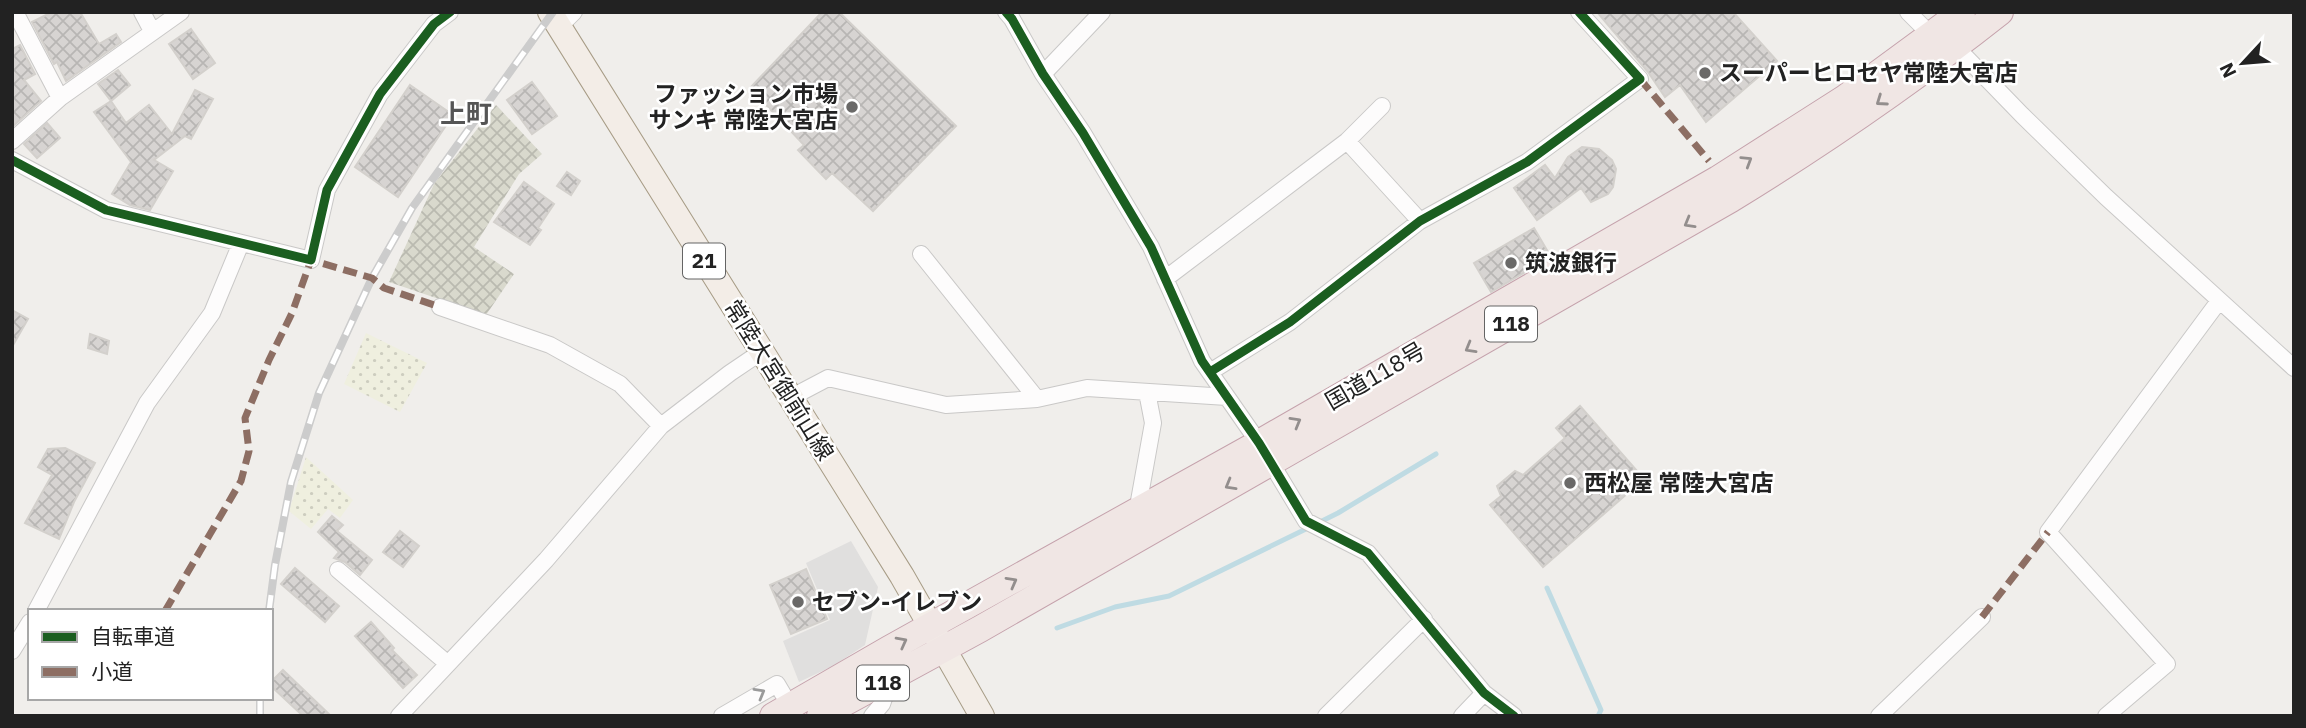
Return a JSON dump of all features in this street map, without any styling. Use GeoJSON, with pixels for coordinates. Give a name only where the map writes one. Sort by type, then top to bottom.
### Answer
{"type":"FeatureCollection","features":[{"type":"Feature","properties":{"kind":"highway","name":"国道118号"},"geometry":{"type":"LineString","coordinates":[[820,716],[944,649],[1718,179],[1781,140],[1932,36],[1962,12]]}},
{"type":"Feature","properties":{"kind":"highway","name":"国道118号"},"geometry":{"type":"LineString","coordinates":[[782,711],[1137,512],[1265,453],[1731,199],[1792,162],[1956,47],[2000,12]]}},
{"type":"Feature","properties":{"kind":"main road","name":"常陸大宮御前山線"},"geometry":{"type":"LineString","coordinates":[[561,17],[761,352],[902,576],[982,716]]}},
{"type":"Feature","properties":{"kind":"street"},"geometry":{"type":"LineString","coordinates":[[15,12],[60,98]]}},
{"type":"Feature","properties":{"kind":"street"},"geometry":{"type":"LineString","coordinates":[[142,12],[152,31]]}},
{"type":"Feature","properties":{"kind":"street"},"geometry":{"type":"LineString","coordinates":[[12,141],[60,98],[181,12]]}},
{"type":"Feature","properties":{"kind":"street"},"geometry":{"type":"LineString","coordinates":[[12,159],[106,210],[311,260],[327,190],[380,94],[434,24],[450,12]]}},
{"type":"Feature","properties":{"kind":"street"},"geometry":{"type":"LineString","coordinates":[[1006,12],[1151,247],[1202,361],[1265,453],[1306,521],[1368,553],[1484,693],[1514,716]]}},
{"type":"Feature","properties":{"kind":"street"},"geometry":{"type":"LineString","coordinates":[[1043,74],[1102,12]]}},
{"type":"Feature","properties":{"kind":"street"},"geometry":{"type":"LineString","coordinates":[[1210,372],[1290,322],[1420,221],[1527,162],[1640,79],[1580,12]]}},
{"type":"Feature","properties":{"kind":"street"},"geometry":{"type":"LineString","coordinates":[[1908,12],[1932,36],[1956,47],[2097,188],[2294,368]]}},
{"type":"Feature","properties":{"kind":"street"},"geometry":{"type":"LineString","coordinates":[[1165,279],[1347,141],[1382,106]]}},
{"type":"Feature","properties":{"kind":"street"},"geometry":{"type":"LineString","coordinates":[[1347,141],[1420,221]]}},
{"type":"Feature","properties":{"kind":"street"},"geometry":{"type":"LineString","coordinates":[[37,609],[90,513],[146,402],[212,313],[241,243]]}},
{"type":"Feature","properties":{"kind":"street"},"geometry":{"type":"LineString","coordinates":[[921,254],[1037,399]]}},
{"type":"Feature","properties":{"kind":"street"},"geometry":{"type":"LineString","coordinates":[[2106,716],[2167,664],[2048,532],[2219,301]]}},
{"type":"Feature","properties":{"kind":"street"},"geometry":{"type":"LineString","coordinates":[[440,307],[551,345],[620,384],[661,426]]}},
{"type":"Feature","properties":{"kind":"street"},"geometry":{"type":"LineString","coordinates":[[399,716],[546,560],[661,426],[761,352]]}},
{"type":"Feature","properties":{"kind":"street"},"geometry":{"type":"LineString","coordinates":[[790,398],[828,378],[946,405],[1037,399],[1087,388],[1227,397]]}},
{"type":"Feature","properties":{"kind":"street"},"geometry":{"type":"LineString","coordinates":[[1137,512],[1153,424],[1147,392]]}},
{"type":"Feature","properties":{"kind":"street"},"geometry":{"type":"LineString","coordinates":[[338,570],[448,664]]}},
{"type":"Feature","properties":{"kind":"street"},"geometry":{"type":"LineString","coordinates":[[1879,716],[1982,617]]}},
{"type":"Feature","properties":{"kind":"street"},"geometry":{"type":"LineString","coordinates":[[1326,716],[1424,619]]}},
{"type":"Feature","properties":{"kind":"street"},"geometry":{"type":"LineString","coordinates":[[12,651],[28,625]]}},
{"type":"Feature","properties":{"kind":"street"},"geometry":{"type":"LineString","coordinates":[[872,716],[882,704],[891,679]]}},
{"type":"Feature","properties":{"kind":"street"},"geometry":{"type":"LineString","coordinates":[[722,716],[776,684],[782,711]]}},
{"type":"Feature","properties":{"kind":"street"},"geometry":{"type":"LineString","coordinates":[[1462,716],[1484,693]]}},
{"type":"Feature","properties":{"kind":"shaded area"},"geometry":{"type":"Polygon","coordinates":[[[496,105],[542,154],[519,174],[474,247],[514,274],[486,315],[389,282],[434,184],[496,105]]]}},
{"type":"Feature","properties":{"kind":"shaded area"},"geometry":{"type":"Polygon","coordinates":[[[851,541],[878,587],[865,645],[833,666],[799,682],[783,641],[830,620],[806,563],[851,541]]]}},
{"type":"Feature","properties":{"kind":"green space"},"geometry":{"type":"Polygon","coordinates":[[[366,333],[427,363],[400,412],[344,384],[366,333]]]}},
{"type":"Feature","properties":{"kind":"green space"},"geometry":{"type":"Polygon","coordinates":[[[306,457],[353,500],[340,518],[328,509],[311,529],[289,511],[306,457]]]}},
{"type":"Feature","properties":{"kind":"building"},"geometry":{"type":"Polygon","coordinates":[[[52,12],[80,12],[99,44],[116,34],[121,42],[66,81],[32,22],[52,12]]]}},
{"type":"Feature","properties":{"kind":"building","name":"ファッション市場 サンキ 常陸大宮店"},"geometry":{"type":"Polygon","coordinates":[[[822,12],[839,12],[956,126],[873,211],[832,173],[826,179],[798,150],[804,145],[750,88],[822,12]]]}},
{"type":"Feature","properties":{"kind":"building","name":"スーパーヒロセヤ常陸大宮店"},"geometry":{"type":"Polygon","coordinates":[[[1597,12],[1733,12],[1777,61],[1706,122],[1680,85],[1665,97],[1648,72],[1597,12]]]}},
{"type":"Feature","properties":{"kind":"building"},"geometry":{"type":"Polygon","coordinates":[[[191,29],[215,63],[193,79],[169,44],[191,29]]]}},
{"type":"Feature","properties":{"kind":"building"},"geometry":{"type":"Polygon","coordinates":[[[20,45],[35,74],[24,80],[41,101],[12,127],[12,49],[20,45]]]}},
{"type":"Feature","properties":{"kind":"building"},"geometry":{"type":"Polygon","coordinates":[[[118,70],[130,85],[111,101],[98,84],[118,70]]]}},
{"type":"Feature","properties":{"kind":"building"},"geometry":{"type":"Polygon","coordinates":[[[532,82],[557,116],[532,134],[507,100],[532,82]]]}},
{"type":"Feature","properties":{"kind":"building"},"geometry":{"type":"Polygon","coordinates":[[[410,85],[453,115],[398,197],[355,167],[410,85]]]}},
{"type":"Feature","properties":{"kind":"building"},"geometry":{"type":"Polygon","coordinates":[[[195,90],[213,99],[191,139],[185,136],[154,160],[173,171],[150,210],[130,205],[112,194],[131,162],[94,112],[111,101],[126,123],[149,105],[172,134],[195,90]]]}},
{"type":"Feature","properties":{"kind":"building"},"geometry":{"type":"Polygon","coordinates":[[[47,123],[60,138],[37,158],[24,144],[47,123]]]}},
{"type":"Feature","properties":{"kind":"building"},"geometry":{"type":"Polygon","coordinates":[[[1582,147],[1599,149],[1612,160],[1616,169],[1613,187],[1608,194],[1591,202],[1581,188],[1537,220],[1514,188],[1545,165],[1555,178],[1568,157],[1582,147]]]}},
{"type":"Feature","properties":{"kind":"building"},"geometry":{"type":"Polygon","coordinates":[[[567,172],[580,181],[571,195],[557,186],[567,172]]]}},
{"type":"Feature","properties":{"kind":"building"},"geometry":{"type":"Polygon","coordinates":[[[524,182],[554,204],[530,245],[494,222],[524,182]]]}},
{"type":"Feature","properties":{"kind":"building"},"geometry":{"type":"Polygon","coordinates":[[[1534,228],[1551,257],[1491,292],[1474,263],[1534,228]]]}},
{"type":"Feature","properties":{"kind":"building"},"geometry":{"type":"Polygon","coordinates":[[[12,310],[28,319],[12,347],[12,310]]]}},
{"type":"Feature","properties":{"kind":"building"},"geometry":{"type":"Polygon","coordinates":[[[90,334],[109,341],[107,354],[88,348],[90,334]]]}},
{"type":"Feature","properties":{"kind":"building","name":"西松屋 常陸大宮店"},"geometry":{"type":"Polygon","coordinates":[[[1580,406],[1644,479],[1543,567],[1490,505],[1501,496],[1497,486],[1515,471],[1523,475],[1565,438],[1556,428],[1580,406]]]}},
{"type":"Feature","properties":{"kind":"building"},"geometry":{"type":"Polygon","coordinates":[[[65,448],[95,463],[74,502],[59,539],[25,523],[52,475],[38,467],[48,449],[65,448]]]}},
{"type":"Feature","properties":{"kind":"building"},"geometry":{"type":"Polygon","coordinates":[[[332,516],[343,525],[337,531],[372,560],[360,575],[345,562],[334,558],[339,552],[318,532],[332,516]]]}},
{"type":"Feature","properties":{"kind":"building"},"geometry":{"type":"Polygon","coordinates":[[[400,531],[419,546],[403,567],[383,552],[400,531]]]}},
{"type":"Feature","properties":{"kind":"building"},"geometry":{"type":"Polygon","coordinates":[[[295,568],[339,606],[325,622],[281,584],[295,568]]]}},
{"type":"Feature","properties":{"kind":"building","name":"セブン-イレブン"},"geometry":{"type":"Polygon","coordinates":[[[806,569],[827,619],[791,634],[770,585],[806,569]]]}},
{"type":"Feature","properties":{"kind":"building"},"geometry":{"type":"Polygon","coordinates":[[[371,622],[394,648],[392,650],[417,675],[403,688],[355,636],[371,622]]]}},
{"type":"Feature","properties":{"kind":"building"},"geometry":{"type":"Polygon","coordinates":[[[283,670],[331,716],[303,716],[273,688],[273,680],[283,670]]]}},
{"type":"Feature","properties":{"kind":"waterway"},"geometry":{"type":"LineString","coordinates":[[1318,523],[1436,454]]}},
{"type":"Feature","properties":{"kind":"waterway"},"geometry":{"type":"LineString","coordinates":[[1057,628],[1115,607],[1169,596],[1310,527]]}},
{"type":"Feature","properties":{"kind":"waterway"},"geometry":{"type":"LineString","coordinates":[[1547,588],[1601,710],[1598,716]]}},
{"type":"Feature","properties":{"kind":"railway"},"geometry":{"type":"LineString","coordinates":[[269,609],[291,482],[319,393],[372,278],[412,208],[553,12]]}},
{"type":"Feature","properties":{"kind":"railway"},"geometry":{"type":"LineString","coordinates":[[260,700],[260,716]]}},
{"type":"Feature","properties":{"kind":"marked path"},"geometry":{"type":"LineString","coordinates":[[1640,79],[1709,161]]}},
{"type":"Feature","properties":{"kind":"marked path"},"geometry":{"type":"LineString","coordinates":[[166,609],[241,481],[249,451],[245,418],[292,313],[311,260],[372,278],[384,288],[440,307]]}},
{"type":"Feature","properties":{"kind":"marked path"},"geometry":{"type":"LineString","coordinates":[[1982,617],[2048,532]]}},
{"type":"Feature","properties":{"kind":"cycle path"},"geometry":{"type":"LineString","coordinates":[[12,160],[106,210],[311,260],[327,190],[380,94],[434,24],[450,12]]}},
{"type":"Feature","properties":{"kind":"cycle path"},"geometry":{"type":"LineString","coordinates":[[1006,12],[1151,247],[1202,361],[1259,443],[1306,521],[1368,553],[1484,693],[1514,716]]}},
{"type":"Feature","properties":{"kind":"cycle path"},"geometry":{"type":"LineString","coordinates":[[1210,372],[1290,322],[1420,221],[1527,162],[1640,79],[1579,12]]}},
{"type":"Feature","properties":{"kind":"place","name":"スーパーヒロセヤ常陸大宮店"},"geometry":{"type":"Point","coordinates":[1705,73]}},
{"type":"Feature","properties":{"kind":"place","name":"ファッション市場 サンキ 常陸大宮店"},"geometry":{"type":"Point","coordinates":[852,107]}},
{"type":"Feature","properties":{"kind":"place","name":"筑波銀行"},"geometry":{"type":"Point","coordinates":[1511,263]}},
{"type":"Feature","properties":{"kind":"place","name":"西松屋 常陸大宮店"},"geometry":{"type":"Point","coordinates":[1570,483]}},
{"type":"Feature","properties":{"kind":"place","name":"セブン-イレブン"},"geometry":{"type":"Point","coordinates":[798,602]}},
{"type":"Feature","properties":{"kind":"district","name":"上町"},"geometry":{"type":"Point","coordinates":[466,114]}}]}
